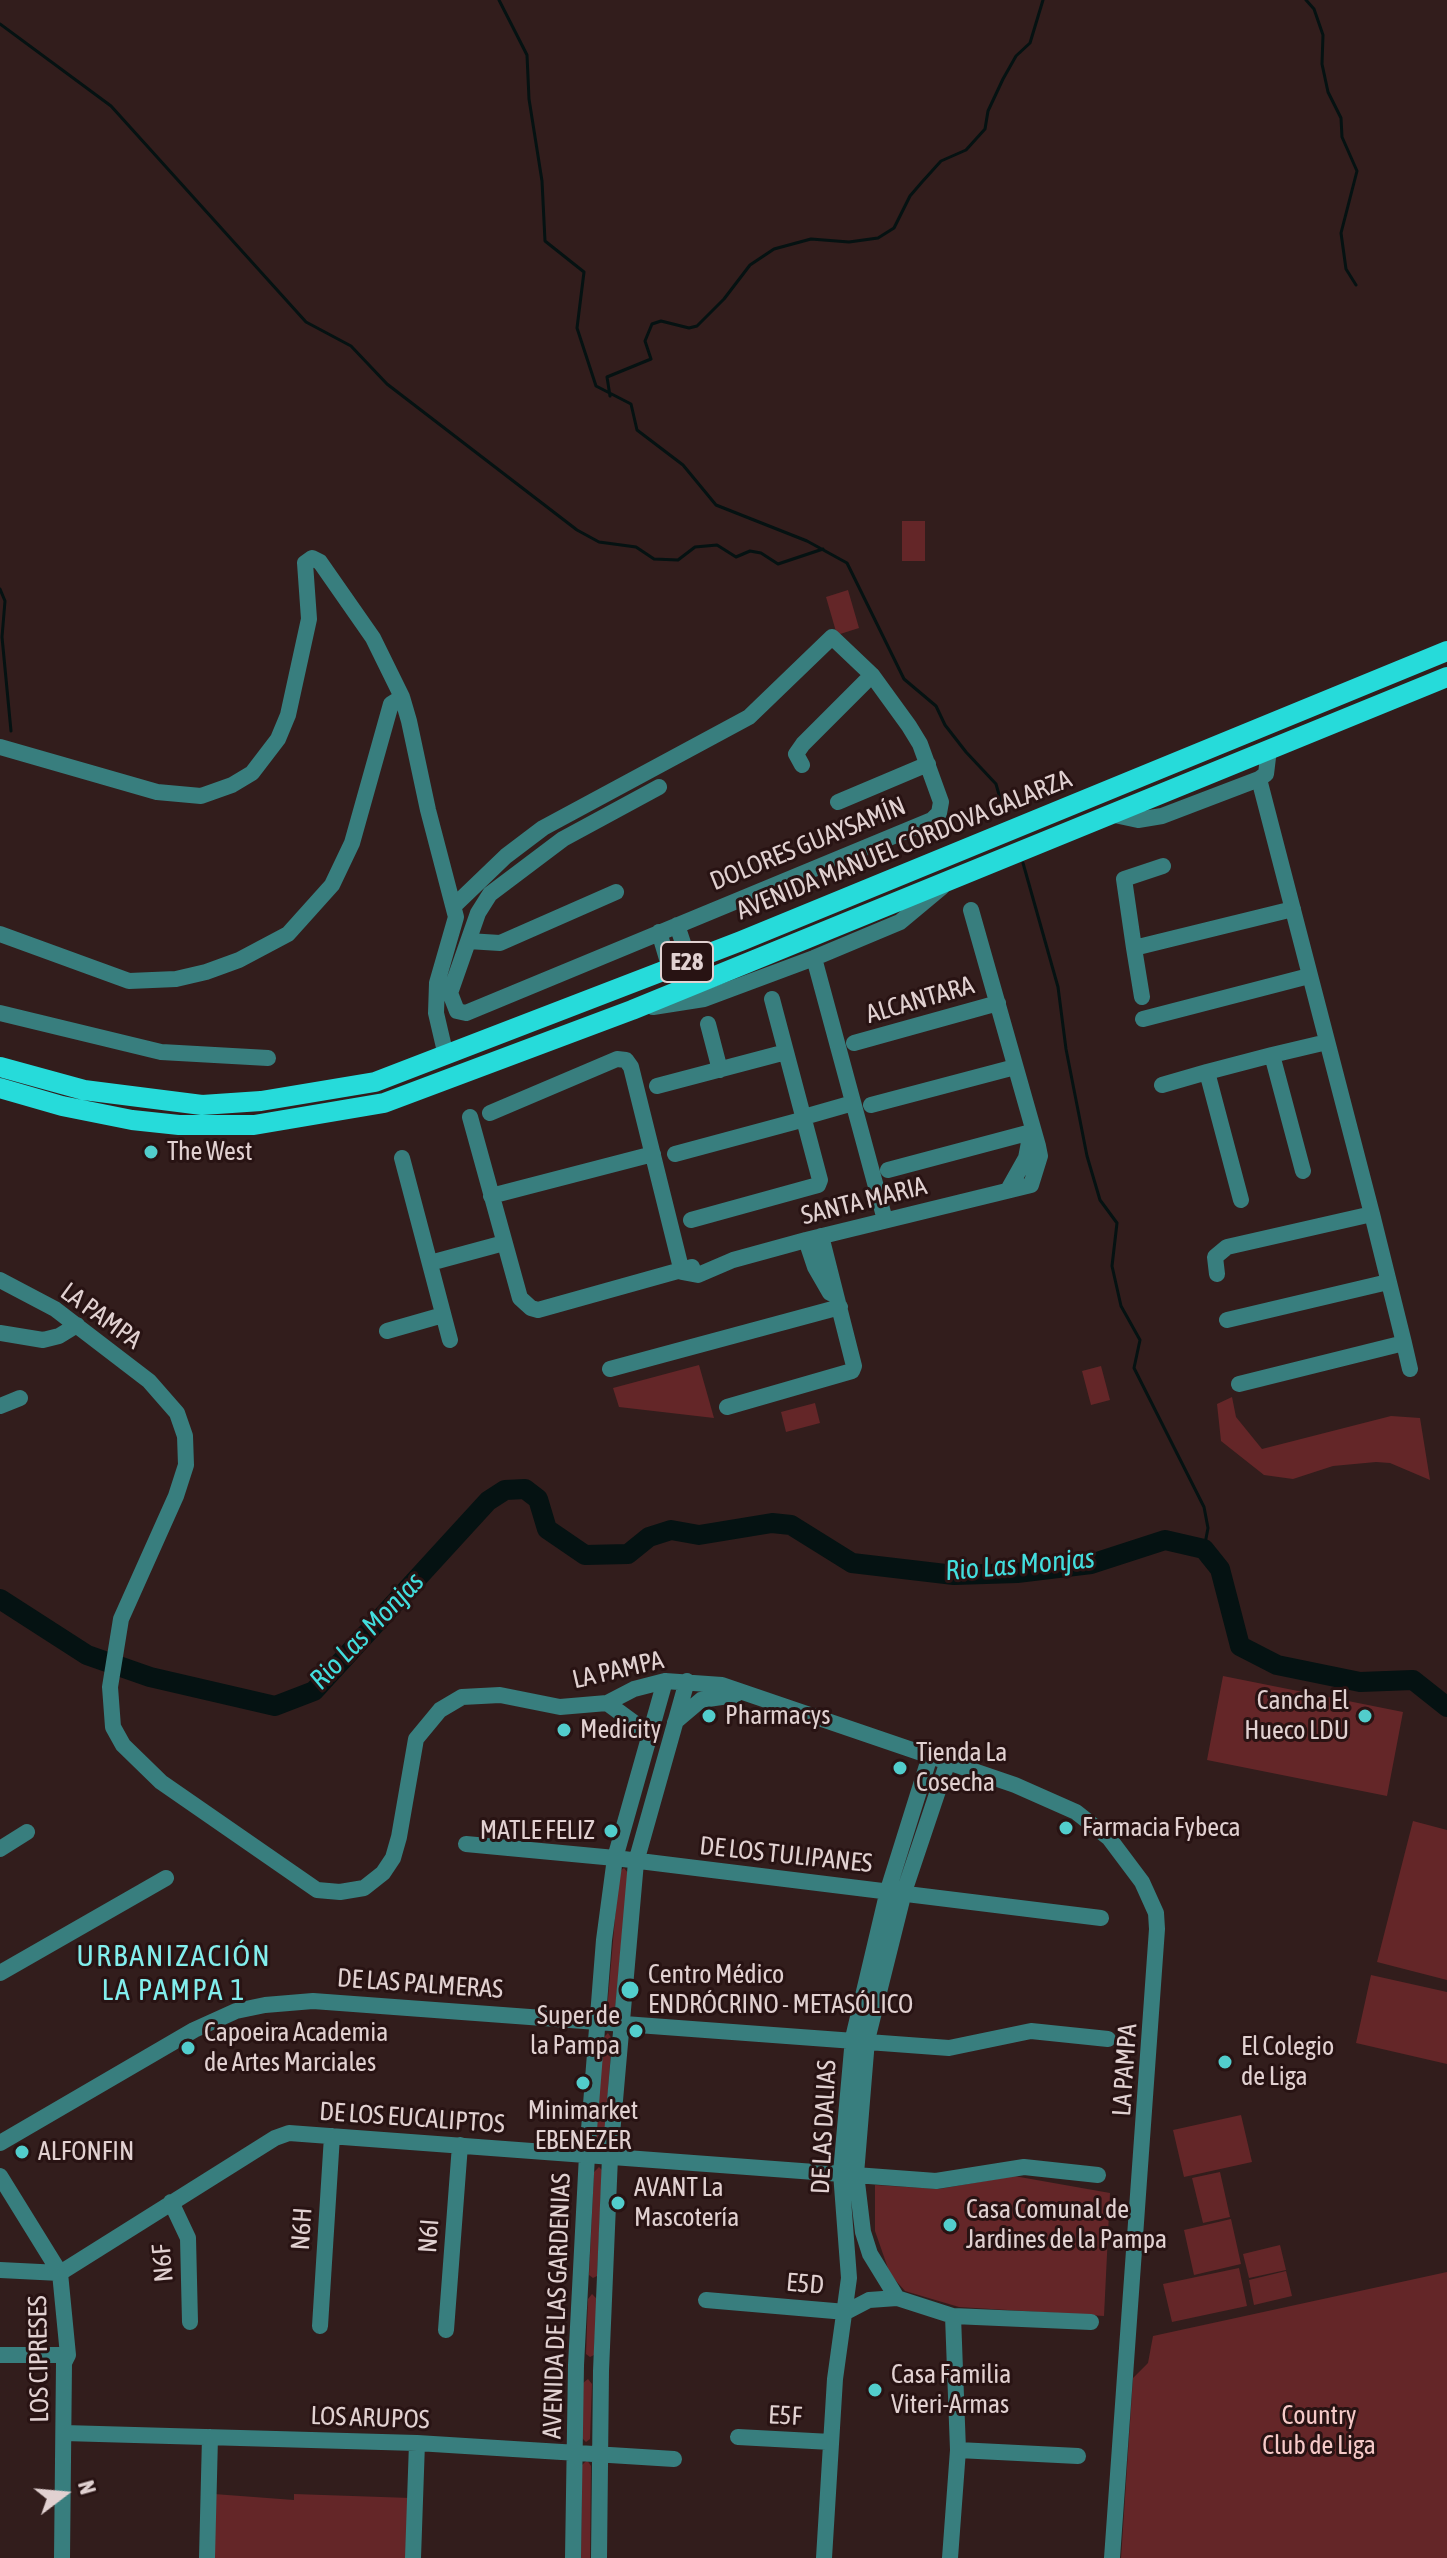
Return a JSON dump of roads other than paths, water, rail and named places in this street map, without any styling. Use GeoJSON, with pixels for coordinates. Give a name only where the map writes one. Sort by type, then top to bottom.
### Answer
{"type":"FeatureCollection","features":[{"type":"Feature","properties":{"kind":"main road","name":"AVENIDA MANUEL CÓRDOVA GALARZA"},"geometry":{"type":"LineString","coordinates":[[0,1067],[84,1090],[202,1105],[261,1101],[375,1082],[680,965],[1447,651]]}},
{"type":"Feature","properties":{"kind":"main road","name":"AVENIDA MANUEL CÓRDOVA GALARZA"},"geometry":{"type":"LineString","coordinates":[[0,1088],[132,1120],[179,1125],[254,1125],[384,1103],[632,1010],[1447,677]]}},
{"type":"Feature","properties":{"kind":"street"},"geometry":{"type":"LineString","coordinates":[[0,747],[157,792],[201,796],[232,785],[252,773],[266,757],[288,715],[309,619],[305,563],[312,558],[328,569],[358,613],[402,697],[444,878],[455,911],[437,983],[436,1013],[446,1056]]}},
{"type":"Feature","properties":{"kind":"street","name":"DOLORES GUAYSAMÍN"},"geometry":{"type":"LineString","coordinates":[[455,911],[488,871],[543,828],[749,717],[827,639],[838,639],[872,675],[920,744],[941,802],[939,813],[932,820],[466,1013],[457,1011],[450,993],[478,913],[490,894],[563,839],[659,787]]}},
{"type":"Feature","properties":{"kind":"street"},"geometry":{"type":"LineString","coordinates":[[802,765],[796,754],[803,744],[872,675]]}},
{"type":"Feature","properties":{"kind":"street"},"geometry":{"type":"LineString","coordinates":[[0,934],[129,981],[176,979],[206,972],[239,960],[288,934],[332,885],[352,843],[391,704],[402,697]]}},
{"type":"Feature","properties":{"kind":"street"},"geometry":{"type":"LineString","coordinates":[[1110,814],[1138,820],[1162,816],[1259,779],[1266,774],[1269,749]]}},
{"type":"Feature","properties":{"kind":"street"},"geometry":{"type":"LineString","coordinates":[[838,802],[928,764]]}},
{"type":"Feature","properties":{"kind":"street"},"geometry":{"type":"LineString","coordinates":[[1259,779],[1410,1369]]}},
{"type":"Feature","properties":{"kind":"street"},"geometry":{"type":"LineString","coordinates":[[1142,997],[1124,879],[1163,866]]}},
{"type":"Feature","properties":{"kind":"street","name":"AVENIDA MANUEL CÓRDOVA GALARZA"},"geometry":{"type":"LineString","coordinates":[[632,1010],[704,999],[814,958],[900,922],[957,875]]}},
{"type":"Feature","properties":{"kind":"street"},"geometry":{"type":"LineString","coordinates":[[468,941],[500,943],[616,892]]}},
{"type":"Feature","properties":{"kind":"street"},"geometry":{"type":"LineString","coordinates":[[1134,948],[1293,909]]}},
{"type":"Feature","properties":{"kind":"street","name":"SANTA MARIA"},"geometry":{"type":"LineString","coordinates":[[504,1243],[520,1298],[538,1310],[682,1272],[717,1258],[733,1260],[1031,1185],[1040,1156],[971,910]]}},
{"type":"Feature","properties":{"kind":"street"},"geometry":{"type":"LineString","coordinates":[[677,925],[680,965]]}},
{"type":"Feature","properties":{"kind":"street"},"geometry":{"type":"LineString","coordinates":[[659,932],[680,965]]}},
{"type":"Feature","properties":{"kind":"street"},"geometry":{"type":"LineString","coordinates":[[814,958],[885,1220]]}},
{"type":"Feature","properties":{"kind":"street"},"geometry":{"type":"LineString","coordinates":[[1143,1019],[1309,976]]}},
{"type":"Feature","properties":{"kind":"street"},"geometry":{"type":"LineString","coordinates":[[691,1220],[818,1185],[822,1175],[772,999]]}},
{"type":"Feature","properties":{"kind":"street","name":"ALCANTARA"},"geometry":{"type":"LineString","coordinates":[[854,1043],[998,1003]]}},
{"type":"Feature","properties":{"kind":"street"},"geometry":{"type":"LineString","coordinates":[[0,1013],[161,1052],[268,1058]]}},
{"type":"Feature","properties":{"kind":"street"},"geometry":{"type":"LineString","coordinates":[[708,1024],[720,1070]]}},
{"type":"Feature","properties":{"kind":"street"},"geometry":{"type":"LineString","coordinates":[[1162,1085],[1327,1042]]}},
{"type":"Feature","properties":{"kind":"street"},"geometry":{"type":"LineString","coordinates":[[657,1086],[786,1052]]}},
{"type":"Feature","properties":{"kind":"street"},"geometry":{"type":"LineString","coordinates":[[1272,1055],[1303,1171]]}},
{"type":"Feature","properties":{"kind":"street"},"geometry":{"type":"LineString","coordinates":[[490,1113],[617,1059],[626,1060],[631,1067],[682,1272]]}},
{"type":"Feature","properties":{"kind":"street"},"geometry":{"type":"LineString","coordinates":[[871,1105],[1015,1067]]}},
{"type":"Feature","properties":{"kind":"street"},"geometry":{"type":"LineString","coordinates":[[1207,1072],[1241,1200]]}},
{"type":"Feature","properties":{"kind":"street"},"geometry":{"type":"LineString","coordinates":[[675,1154],[852,1098]]}},
{"type":"Feature","properties":{"kind":"street"},"geometry":{"type":"LineString","coordinates":[[430,1263],[504,1243],[470,1117]]}},
{"type":"Feature","properties":{"kind":"street"},"geometry":{"type":"LineString","coordinates":[[888,1170],[1031,1132],[1026,1158],[1008,1190]]}},
{"type":"Feature","properties":{"kind":"street"},"geometry":{"type":"LineString","coordinates":[[491,1196],[653,1154]]}},
{"type":"Feature","properties":{"kind":"street"},"geometry":{"type":"LineString","coordinates":[[402,1158],[450,1340]]}},
{"type":"Feature","properties":{"kind":"street"},"geometry":{"type":"LineString","coordinates":[[1217,1274],[1215,1257],[1227,1247],[1372,1214]]}},
{"type":"Feature","properties":{"kind":"street"},"geometry":{"type":"LineString","coordinates":[[727,1407],[852,1371],[854,1366],[840,1307],[815,1267],[813,1238]]}},
{"type":"Feature","properties":{"kind":"street","name":"LA PAMPA"},"geometry":{"type":"LineString","coordinates":[[0,1280],[77,1325],[165,1396],[177,1413],[185,1436],[186,1465],[176,1496],[121,1619],[110,1687],[113,1727],[123,1745],[161,1782],[317,1890],[340,1892],[364,1888],[383,1873],[393,1858],[416,1739],[440,1710],[462,1697],[477,1695],[500,1695],[560,1707],[607,1703],[634,1689],[665,1681],[722,1685],[948,1761],[1015,1785],[1085,1818],[1109,1838],[1135,1871],[1156,1913],[1148,2094],[1112,2558]]}},
{"type":"Feature","properties":{"kind":"street"},"geometry":{"type":"LineString","coordinates":[[1227,1320],[1388,1282]]}},
{"type":"Feature","properties":{"kind":"street"},"geometry":{"type":"LineString","coordinates":[[610,1369],[840,1307]]}},
{"type":"Feature","properties":{"kind":"street"},"geometry":{"type":"LineString","coordinates":[[387,1331],[443,1315]]}},
{"type":"Feature","properties":{"kind":"street"},"geometry":{"type":"LineString","coordinates":[[0,1333],[43,1340],[59,1336],[77,1325]]}},
{"type":"Feature","properties":{"kind":"street"},"geometry":{"type":"LineString","coordinates":[[1239,1384],[1404,1343]]}},
{"type":"Feature","properties":{"kind":"street"},"geometry":{"type":"LineString","coordinates":[[0,1406],[20,1398]]}},
{"type":"Feature","properties":{"kind":"street","name":"AVENIDA DE LAS GARDENIAS"},"geometry":{"type":"LineString","coordinates":[[573,2558],[576,2365],[587,2155],[615,1858],[665,1681]]}},
{"type":"Feature","properties":{"kind":"street","name":"AVENIDA DE LAS GARDENIAS"},"geometry":{"type":"LineString","coordinates":[[599,2558],[610,2157],[636,1862],[687,1681]]}},
{"type":"Feature","properties":{"kind":"street"},"geometry":{"type":"LineString","coordinates":[[674,1723],[701,1700],[715,1695],[746,1695]]}},
{"type":"Feature","properties":{"kind":"street"},"geometry":{"type":"LineString","coordinates":[[607,1703],[648,1733]]}},
{"type":"Feature","properties":{"kind":"street","name":"DE LAS DALIAS"},"geometry":{"type":"LineString","coordinates":[[824,2558],[835,2379],[846,2312],[849,2173],[860,2039],[930,1756]]}},
{"type":"Feature","properties":{"kind":"street","name":"DE LAS DALIAS"},"geometry":{"type":"LineString","coordinates":[[896,1891],[948,1761]]}},
{"type":"Feature","properties":{"kind":"street"},"geometry":{"type":"LineString","coordinates":[[0,1849],[27,1832]]}},
{"type":"Feature","properties":{"kind":"street","name":"DE LOS TULIPANES"},"geometry":{"type":"LineString","coordinates":[[466,1844],[615,1858],[1101,1918]]}},
{"type":"Feature","properties":{"kind":"street"},"geometry":{"type":"LineString","coordinates":[[0,1973],[166,1878]]}},
{"type":"Feature","properties":{"kind":"street","name":"DE LAS PALMERAS"},"geometry":{"type":"LineString","coordinates":[[0,2143],[194,2030],[236,2011],[265,2005],[313,2001],[621,2025],[860,2039],[949,2048],[1031,2031],[1108,2039]]}},
{"type":"Feature","properties":{"kind":"street","name":"DE LOS EUCALIPTOS"},"geometry":{"type":"LineString","coordinates":[[60,2273],[282,2135],[460,2145],[936,2181],[1024,2167],[1098,2175]]}},
{"type":"Feature","properties":{"kind":"street","name":"N6H"},"geometry":{"type":"LineString","coordinates":[[320,2326],[332,2136]]}},
{"type":"Feature","properties":{"kind":"street","name":"N6I"},"geometry":{"type":"LineString","coordinates":[[446,2330],[460,2145]]}},
{"type":"Feature","properties":{"kind":"street","name":"DE LAS DALIAS"},"geometry":{"type":"LineString","coordinates":[[849,2173],[863,2232],[885,2282],[897,2298]]}},
{"type":"Feature","properties":{"kind":"street","name":"LOS CIPRESES"},"geometry":{"type":"LineString","coordinates":[[0,2176],[60,2273],[68,2355],[64,2363],[62,2558]]}},
{"type":"Feature","properties":{"kind":"street","name":"N6F"},"geometry":{"type":"LineString","coordinates":[[171,2202],[188,2238],[190,2322]]}},
{"type":"Feature","properties":{"kind":"street"},"geometry":{"type":"LineString","coordinates":[[848,2260],[862,2272],[885,2282]]}},
{"type":"Feature","properties":{"kind":"street"},"geometry":{"type":"LineString","coordinates":[[0,2270],[60,2273]]}},
{"type":"Feature","properties":{"kind":"street"},"geometry":{"type":"LineString","coordinates":[[580,2288],[605,2290]]}},
{"type":"Feature","properties":{"kind":"street"},"geometry":{"type":"LineString","coordinates":[[897,2298],[953,2316],[1091,2322]]}},
{"type":"Feature","properties":{"kind":"street","name":"E5D"},"geometry":{"type":"LineString","coordinates":[[706,2300],[846,2312],[869,2300],[897,2298]]}},
{"type":"Feature","properties":{"kind":"street"},"geometry":{"type":"LineString","coordinates":[[950,2558],[958,2450],[953,2316]]}},
{"type":"Feature","properties":{"kind":"street"},"geometry":{"type":"LineString","coordinates":[[0,2355],[68,2355]]}},
{"type":"Feature","properties":{"kind":"street"},"geometry":{"type":"LineString","coordinates":[[576,2365],[602,2364]]}},
{"type":"Feature","properties":{"kind":"street","name":"LOS ARUPOS"},"geometry":{"type":"LineString","coordinates":[[64,2433],[417,2443],[674,2459]]}},
{"type":"Feature","properties":{"kind":"street"},"geometry":{"type":"LineString","coordinates":[[207,2558],[210,2437]]}},
{"type":"Feature","properties":{"kind":"street","name":"E5F"},"geometry":{"type":"LineString","coordinates":[[738,2437],[831,2442]]}},
{"type":"Feature","properties":{"kind":"street"},"geometry":{"type":"LineString","coordinates":[[413,2558],[417,2443]]}},
{"type":"Feature","properties":{"kind":"street"},"geometry":{"type":"LineString","coordinates":[[958,2450],[1078,2456]]}},
{"type":"Feature","properties":{"kind":"waterway"},"geometry":{"type":"LineString","coordinates":[[499,0],[527,55],[529,99],[542,181],[545,241],[584,272],[577,328],[596,386],[631,404],[637,430],[683,465],[716,505],[807,541],[847,563],[904,679],[936,706],[945,725],[996,784],[1004,812]]}},
{"type":"Feature","properties":{"kind":"waterway"},"geometry":{"type":"LineString","coordinates":[[610,396],[607,377],[651,359],[645,341],[652,324],[661,321],[689,328],[697,326],[724,299],[750,265],[774,249],[811,239],[849,242],[878,238],[894,228],[910,196],[941,161],[966,150],[985,129],[988,111],[1003,79],[1016,56],[1030,43],[1043,0]]}},
{"type":"Feature","properties":{"kind":"waterway"},"geometry":{"type":"LineString","coordinates":[[1306,0],[1314,9],[1323,35],[1322,64],[1328,92],[1341,118],[1342,137],[1357,171],[1341,233],[1346,269],[1356,285]]}},
{"type":"Feature","properties":{"kind":"waterway"},"geometry":{"type":"LineString","coordinates":[[0,24],[111,106],[306,322],[351,346],[387,384],[577,530],[599,542],[636,547],[654,559],[678,560],[695,547],[717,545],[736,557],[750,551],[761,553],[778,564],[823,549]]}},
{"type":"Feature","properties":{"kind":"waterway"},"geometry":{"type":"LineString","coordinates":[[0,589],[5,601],[2,637],[11,731]]}},
{"type":"Feature","properties":{"kind":"waterway"},"geometry":{"type":"LineString","coordinates":[[1023,863],[1058,987],[1066,1049],[1087,1156],[1100,1200],[1117,1223],[1112,1266],[1121,1306],[1140,1340],[1134,1368],[1204,1507],[1208,1528],[1204,1549]]}},
{"type":"Feature","properties":{"kind":"waterway","name":"Rio Las Monjas"},"geometry":{"type":"LineString","coordinates":[[0,1599],[87,1655],[150,1677],[275,1706],[314,1691],[488,1501],[505,1490],[525,1489],[538,1499],[547,1529],[585,1555],[628,1554],[649,1537],[671,1530],[699,1535],[772,1523],[791,1525],[852,1563],[954,1575],[1017,1573],[1091,1564],[1165,1540],[1204,1549],[1220,1569],[1240,1646],[1277,1665],[1360,1682],[1413,1680],[1447,1707]]}},
{"type":"Feature","properties":{"kind":"place","name":"The West"},"geometry":{"type":"Point","coordinates":[151,1152]}},
{"type":"Feature","properties":{"kind":"place","name":"Pharmacys"},"geometry":{"type":"Point","coordinates":[709,1716]}},
{"type":"Feature","properties":{"kind":"place","name":"Cancha El Hueco LDU"},"geometry":{"type":"Point","coordinates":[1365,1716]}},
{"type":"Feature","properties":{"kind":"place","name":"Medicity"},"geometry":{"type":"Point","coordinates":[564,1730]}},
{"type":"Feature","properties":{"kind":"place","name":"Tienda La Cosecha"},"geometry":{"type":"Point","coordinates":[900,1768]}},
{"type":"Feature","properties":{"kind":"place","name":"Farmacia Fybeca"},"geometry":{"type":"Point","coordinates":[1066,1828]}},
{"type":"Feature","properties":{"kind":"place","name":"MATLE FELIZ"},"geometry":{"type":"Point","coordinates":[611,1831]}},
{"type":"Feature","properties":{"kind":"place","name":"Centro Médico ENDRÓCRINO - METASÓLICO"},"geometry":{"type":"Point","coordinates":[630,1990]}},
{"type":"Feature","properties":{"kind":"place","name":"Super de la Pampa"},"geometry":{"type":"Point","coordinates":[636,2031]}},
{"type":"Feature","properties":{"kind":"place","name":"Capoeira Academia de Artes Marciales"},"geometry":{"type":"Point","coordinates":[188,2048]}},
{"type":"Feature","properties":{"kind":"place","name":"El Colegio de Liga"},"geometry":{"type":"Point","coordinates":[1225,2062]}},
{"type":"Feature","properties":{"kind":"place","name":"Minimarket EBENEZER"},"geometry":{"type":"Point","coordinates":[583,2083]}},
{"type":"Feature","properties":{"kind":"place","name":"ALFONFIN"},"geometry":{"type":"Point","coordinates":[22,2152]}},
{"type":"Feature","properties":{"kind":"place","name":"AVANT La Mascotería"},"geometry":{"type":"Point","coordinates":[618,2203]}},
{"type":"Feature","properties":{"kind":"place","name":"Casa Comunal de Jardines de la Pampa"},"geometry":{"type":"Point","coordinates":[950,2225]}},
{"type":"Feature","properties":{"kind":"place","name":"Casa Familia Viteri-Armas"},"geometry":{"type":"Point","coordinates":[875,2390]}},
{"type":"Feature","properties":{"kind":"district","name":"URBANIZACIÓN LA PAMPA 1"},"geometry":{"type":"Point","coordinates":[174,1974]}},
{"type":"Feature","properties":{"kind":"park label","name":"Country Club de Liga"},"geometry":{"type":"Point","coordinates":[1319,2431]}}]}
